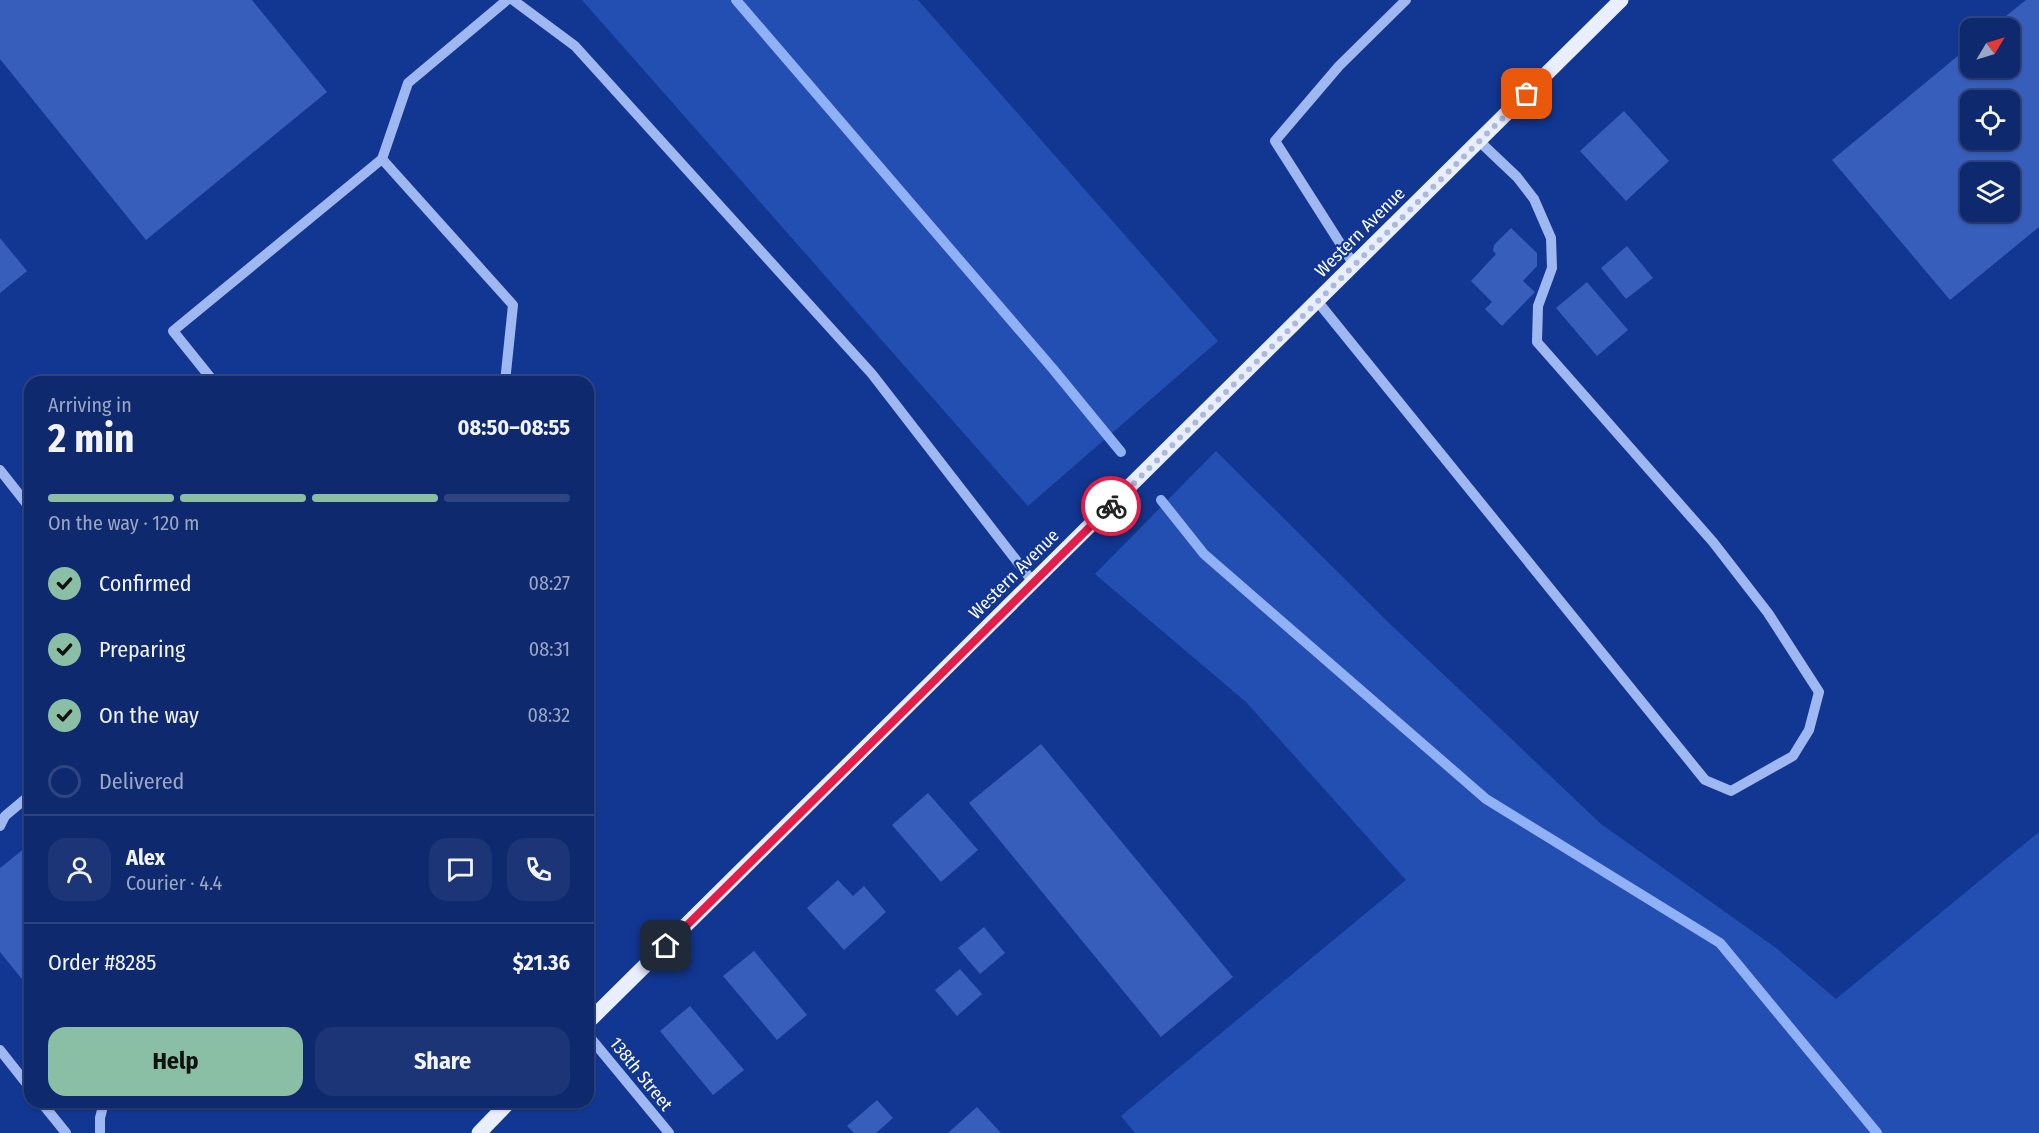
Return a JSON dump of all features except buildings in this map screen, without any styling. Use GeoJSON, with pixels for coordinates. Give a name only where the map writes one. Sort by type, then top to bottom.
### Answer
{"type":"FeatureCollection","features":[{"type":"Feature","properties":{"kind":"main road","name":"Western Avenue"},"geometry":{"type":"LineString","coordinates":[[594,1016],[1318,302],[1620,0]]}},
{"type":"Feature","properties":{"kind":"main road"},"geometry":{"type":"LineString","coordinates":[[478,1133],[501,1108]]}},
{"type":"Feature","properties":{"kind":"street"},"geometry":{"type":"LineString","coordinates":[[209,376],[172,331],[382,159],[408,83],[507,0]]}},
{"type":"Feature","properties":{"kind":"street"},"geometry":{"type":"LineString","coordinates":[[513,0],[575,46],[872,374],[1033,582]]}},
{"type":"Feature","properties":{"kind":"street"},"geometry":{"type":"LineString","coordinates":[[1354,265],[1275,141],[1339,66],[1406,0]]}},
{"type":"Feature","properties":{"kind":"street"},"geometry":{"type":"LineString","coordinates":[[1318,302],[1705,780],[1731,791],[1793,756],[1809,730],[1818,692],[1768,613],[1713,542],[1537,342],[1538,306],[1552,268],[1551,238],[1534,200],[1517,177],[1479,141]]}},
{"type":"Feature","properties":{"kind":"street"},"geometry":{"type":"LineString","coordinates":[[382,159],[513,305],[506,376]]}},
{"type":"Feature","properties":{"kind":"street"},"geometry":{"type":"LineString","coordinates":[[0,470],[24,500]]}},
{"type":"Feature","properties":{"kind":"street"},"geometry":{"type":"LineString","coordinates":[[0,826],[5,816],[24,800]]}},
{"type":"Feature","properties":{"kind":"street","name":"138th Street"},"geometry":{"type":"LineString","coordinates":[[594,1042],[669,1133]]}},
{"type":"Feature","properties":{"kind":"street"},"geometry":{"type":"LineString","coordinates":[[0,1050],[24,1080]]}},
{"type":"Feature","properties":{"kind":"street"},"geometry":{"type":"LineString","coordinates":[[46,1108],[66,1133]]}},
{"type":"Feature","properties":{"kind":"street"},"geometry":{"type":"LineString","coordinates":[[100,1133],[102,1108]]}},
{"type":"Feature","properties":{"kind":"shaded area"},"geometry":{"type":"Polygon","coordinates":[[[582,0],[918,0],[1218,341],[1028,506],[582,0]]]}},
{"type":"Feature","properties":{"kind":"shaded area"},"geometry":{"type":"Polygon","coordinates":[[[1216,451],[1387,621],[1601,824],[1776,948],[1836,999],[2039,832],[2039,1133],[1135,1133],[1121,1116],[1406,880],[1246,702],[1095,574],[1216,451]]]}},
{"type":"Feature","properties":{"kind":"waterway"},"geometry":{"type":"LineString","coordinates":[[736,0],[1053,369],[1121,452]]}},
{"type":"Feature","properties":{"kind":"waterway"},"geometry":{"type":"LineString","coordinates":[[1161,500],[1204,554],[1486,799],[1720,943],[1877,1133]]}},
{"type":"Feature","properties":{"kind":"way so far"},"geometry":{"type":"LineString","coordinates":[[1111,506],[1527,94]]}},
{"type":"Feature","properties":{"kind":"route"},"geometry":{"type":"LineString","coordinates":[[666,946],[1111,506]]}}]}
